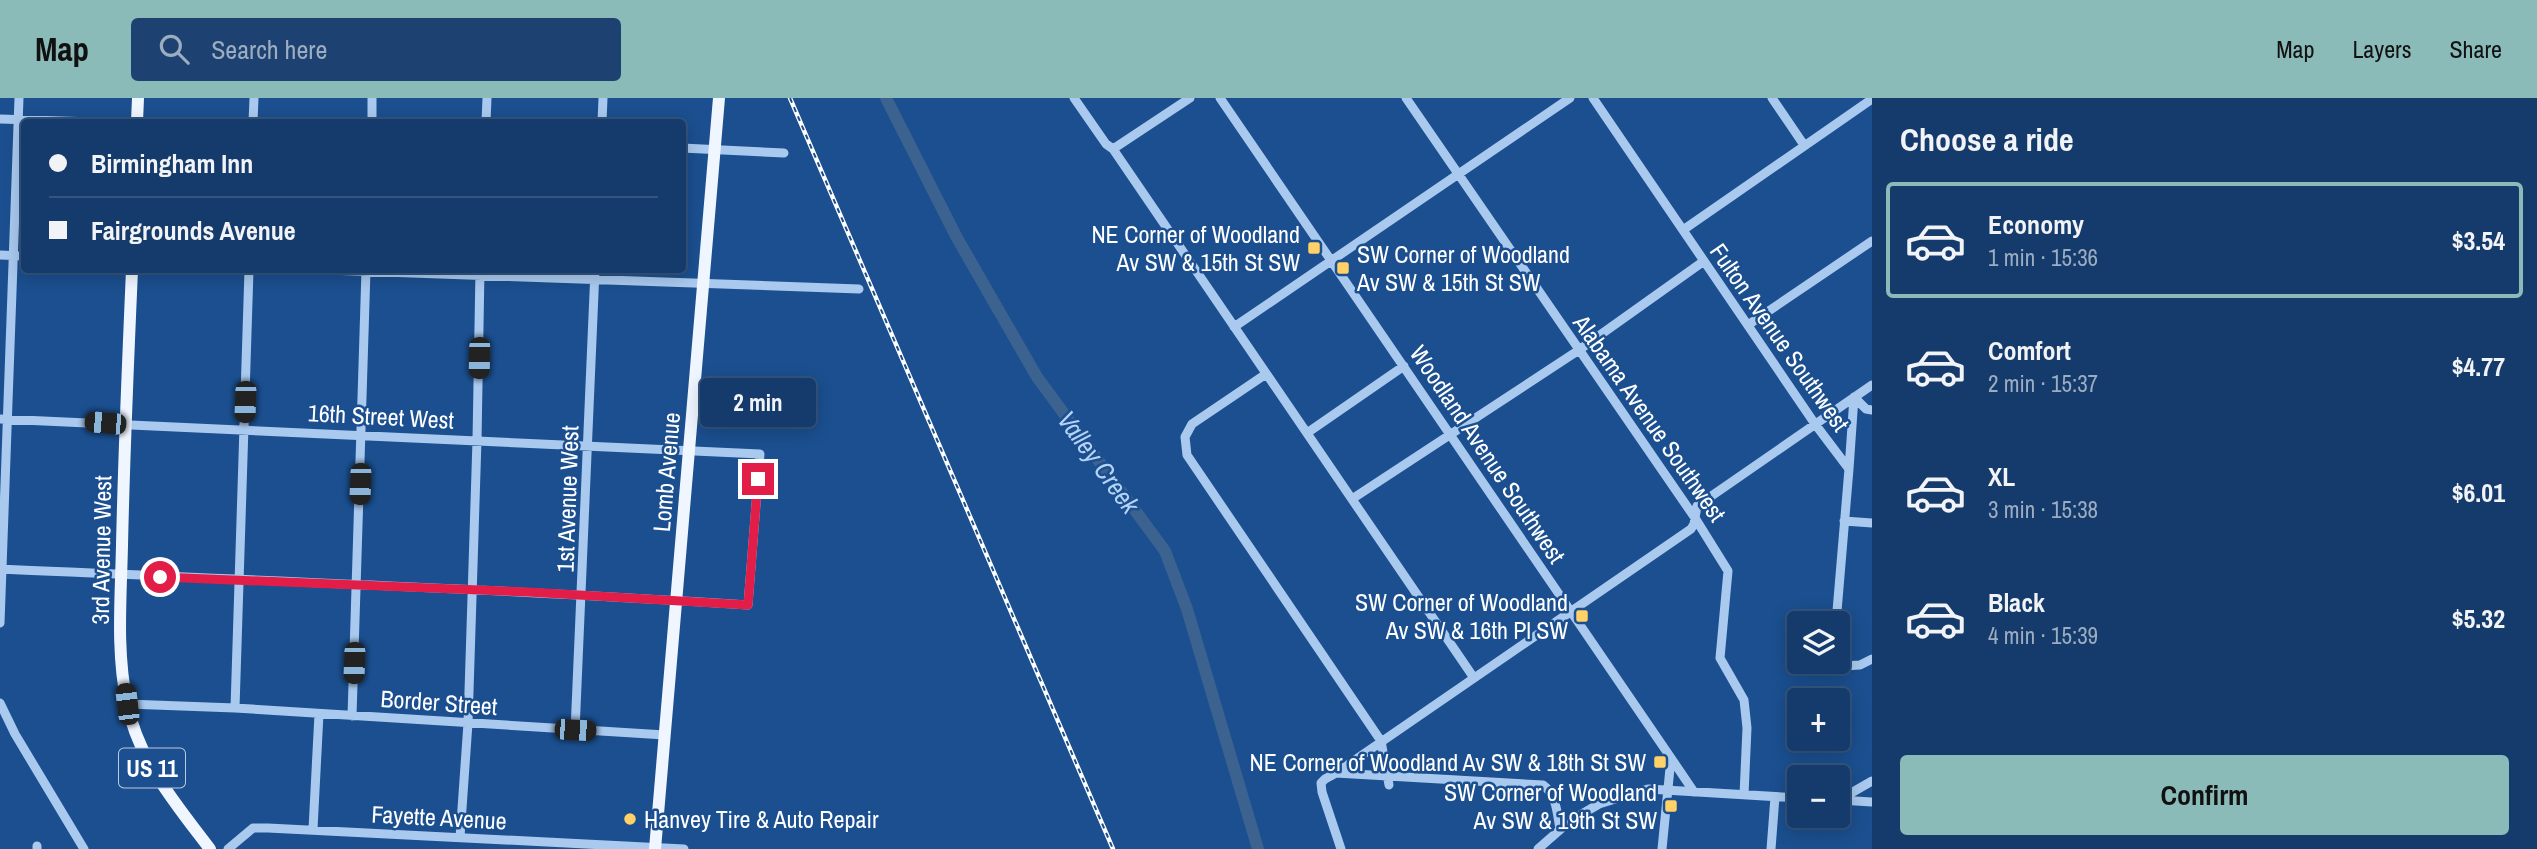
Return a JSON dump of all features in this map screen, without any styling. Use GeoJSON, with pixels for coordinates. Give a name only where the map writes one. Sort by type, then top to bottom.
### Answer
{"type":"FeatureCollection","features":[{"type":"Feature","properties":{"kind":"main road"},"geometry":{"type":"LineString","coordinates":[[137,119],[138,98]]}},
{"type":"Feature","properties":{"kind":"main road","name":"Lomb Avenue"},"geometry":{"type":"LineString","coordinates":[[655,848],[719,98]]}},
{"type":"Feature","properties":{"kind":"main road","name":"3rd Avenue West"},"geometry":{"type":"LineString","coordinates":[[127,704],[120,647],[132,273]]}},
{"type":"Feature","properties":{"kind":"main road","name":"US 11"},"geometry":{"type":"LineString","coordinates":[[127,704],[143,751],[159,782],[210,849]]}},
{"type":"Feature","properties":{"kind":"street"},"geometry":{"type":"LineString","coordinates":[[0,623],[4,419],[14,256],[19,98]]}},
{"type":"Feature","properties":{"kind":"street"},"geometry":{"type":"LineString","coordinates":[[253,119],[254,98]]}},
{"type":"Feature","properties":{"kind":"street"},"geometry":{"type":"LineString","coordinates":[[372,98],[372,119]]}},
{"type":"Feature","properties":{"kind":"street"},"geometry":{"type":"LineString","coordinates":[[486,119],[487,98]]}},
{"type":"Feature","properties":{"kind":"street"},"geometry":{"type":"LineString","coordinates":[[602,119],[603,98]]}},
{"type":"Feature","properties":{"kind":"street"},"geometry":{"type":"LineString","coordinates":[[1074,98],[1106,144],[1113,149],[1474,678]]}},
{"type":"Feature","properties":{"kind":"street"},"geometry":{"type":"LineString","coordinates":[[1113,149],[1190,98]]}},
{"type":"Feature","properties":{"kind":"street","name":"Woodland Avenue Southwest"},"geometry":{"type":"LineString","coordinates":[[1220,98],[1694,792]]}},
{"type":"Feature","properties":{"kind":"street","name":"Alabama Avenue Southwest"},"geometry":{"type":"LineString","coordinates":[[1406,98],[1728,570],[1720,658],[1744,700],[1747,728],[1744,795]]}},
{"type":"Feature","properties":{"kind":"street"},"geometry":{"type":"LineString","coordinates":[[1234,327],[1570,98]]}},
{"type":"Feature","properties":{"kind":"street","name":"Fulton Avenue Southwest"},"geometry":{"type":"LineString","coordinates":[[1593,98],[1815,424],[1849,469],[1837,611]]}},
{"type":"Feature","properties":{"kind":"street"},"geometry":{"type":"LineString","coordinates":[[1772,98],[1804,145]]}},
{"type":"Feature","properties":{"kind":"street"},"geometry":{"type":"LineString","coordinates":[[1683,230],[1872,99]]}},
{"type":"Feature","properties":{"kind":"street"},"geometry":{"type":"LineString","coordinates":[[0,119],[19,120]]}},
{"type":"Feature","properties":{"kind":"street"},"geometry":{"type":"LineString","coordinates":[[686,148],[784,153]]}},
{"type":"Feature","properties":{"kind":"street"},"geometry":{"type":"LineString","coordinates":[[1748,325],[1872,241]]}},
{"type":"Feature","properties":{"kind":"street"},"geometry":{"type":"LineString","coordinates":[[0,255],[21,256]]}},
{"type":"Feature","properties":{"kind":"street"},"geometry":{"type":"LineString","coordinates":[[1352,499],[1579,350],[1704,261]]}},
{"type":"Feature","properties":{"kind":"street"},"geometry":{"type":"LineString","coordinates":[[235,708],[249,273]]}},
{"type":"Feature","properties":{"kind":"street"},"geometry":{"type":"LineString","coordinates":[[352,716],[366,273]]}},
{"type":"Feature","properties":{"kind":"street"},"geometry":{"type":"LineString","coordinates":[[460,837],[468,723],[481,273]]}},
{"type":"Feature","properties":{"kind":"street"},"geometry":{"type":"LineString","coordinates":[[495,273],[595,280],[859,289]]}},
{"type":"Feature","properties":{"kind":"street","name":"1st Avenue West"},"geometry":{"type":"LineString","coordinates":[[575,730],[596,273]]}},
{"type":"Feature","properties":{"kind":"street"},"geometry":{"type":"LineString","coordinates":[[1307,433],[1404,366]]}},
{"type":"Feature","properties":{"kind":"street"},"geometry":{"type":"LineString","coordinates":[[1266,374],[1192,424],[1185,441],[1187,455],[1381,741],[1389,780]]}},
{"type":"Feature","properties":{"kind":"street"},"geometry":{"type":"LineString","coordinates":[[1341,849],[1321,786],[1325,779],[1691,529],[1697,506],[1872,385]]}},
{"type":"Feature","properties":{"kind":"street"},"geometry":{"type":"LineString","coordinates":[[1854,397],[1866,410],[1872,410]]}},
{"type":"Feature","properties":{"kind":"street"},"geometry":{"type":"LineString","coordinates":[[1849,469],[1854,397]]}},
{"type":"Feature","properties":{"kind":"street","name":"16th Street West"},"geometry":{"type":"LineString","coordinates":[[4,419],[760,454],[748,605],[676,600]]}},
{"type":"Feature","properties":{"kind":"street"},"geometry":{"type":"LineString","coordinates":[[1844,522],[1872,523]]}},
{"type":"Feature","properties":{"kind":"street"},"geometry":{"type":"LineString","coordinates":[[1,569],[676,600]]}},
{"type":"Feature","properties":{"kind":"street"},"geometry":{"type":"LineString","coordinates":[[1850,665],[1860,665],[1872,659]]}},
{"type":"Feature","properties":{"kind":"street"},"geometry":{"type":"LineString","coordinates":[[0,702],[15,734],[84,849]]}},
{"type":"Feature","properties":{"kind":"street","name":"Border Street"},"geometry":{"type":"LineString","coordinates":[[127,704],[235,708],[664,735]]}},
{"type":"Feature","properties":{"kind":"street"},"geometry":{"type":"LineString","coordinates":[[313,829],[319,714]]}},
{"type":"Feature","properties":{"kind":"street"},"geometry":{"type":"LineString","coordinates":[[1662,849],[1671,758]]}},
{"type":"Feature","properties":{"kind":"street"},"geometry":{"type":"LineString","coordinates":[[1336,773],[1389,780],[1543,785],[1549,789],[1554,800],[1560,829]]}},
{"type":"Feature","properties":{"kind":"street"},"geometry":{"type":"LineString","coordinates":[[1850,793],[1872,781]]}},
{"type":"Feature","properties":{"kind":"street"},"geometry":{"type":"LineString","coordinates":[[1538,849],[1546,845],[1570,821],[1611,800],[1648,789],[1787,798]]}},
{"type":"Feature","properties":{"kind":"street"},"geometry":{"type":"LineString","coordinates":[[1771,849],[1775,797]]}},
{"type":"Feature","properties":{"kind":"street"},"geometry":{"type":"LineString","coordinates":[[1850,801],[1872,802]]}},
{"type":"Feature","properties":{"kind":"street","name":"Fayette Avenue"},"geometry":{"type":"LineString","coordinates":[[228,849],[253,828],[460,837],[513,844],[684,849]]}},
{"type":"Feature","properties":{"kind":"waterway","name":"Valley Creek"},"geometry":{"type":"LineString","coordinates":[[886,98],[957,238],[1037,377],[1165,551],[1187,609],[1258,849]]}},
{"type":"Feature","properties":{"kind":"railway"},"geometry":{"type":"LineString","coordinates":[[790,98],[1113,849]]}},
{"type":"Feature","properties":{"kind":"place","name":"NE Corner of Woodland Av SW & 15th St SW"},"geometry":{"type":"Point","coordinates":[1314,248]}},
{"type":"Feature","properties":{"kind":"place","name":"SW Corner of Woodland Av SW & 15th St SW"},"geometry":{"type":"Point","coordinates":[1343,268]}},
{"type":"Feature","properties":{"kind":"place","name":"SW Corner of Woodland Av SW & 16th Pl SW"},"geometry":{"type":"Point","coordinates":[1582,616]}},
{"type":"Feature","properties":{"kind":"place","name":"NE Corner of Woodland Av SW & 18th St SW"},"geometry":{"type":"Point","coordinates":[1660,762]}},
{"type":"Feature","properties":{"kind":"place","name":"SW Corner of Woodland Av SW & 19th St SW"},"geometry":{"type":"Point","coordinates":[1671,806]}},
{"type":"Feature","properties":{"kind":"place","name":"Hanvey Tire & Auto Repair"},"geometry":{"type":"Point","coordinates":[630,819]}},
{"type":"Feature","properties":{"kind":"route"},"geometry":{"type":"LineString","coordinates":[[160,577],[528,592],[748,605],[758,479]]}}]}
